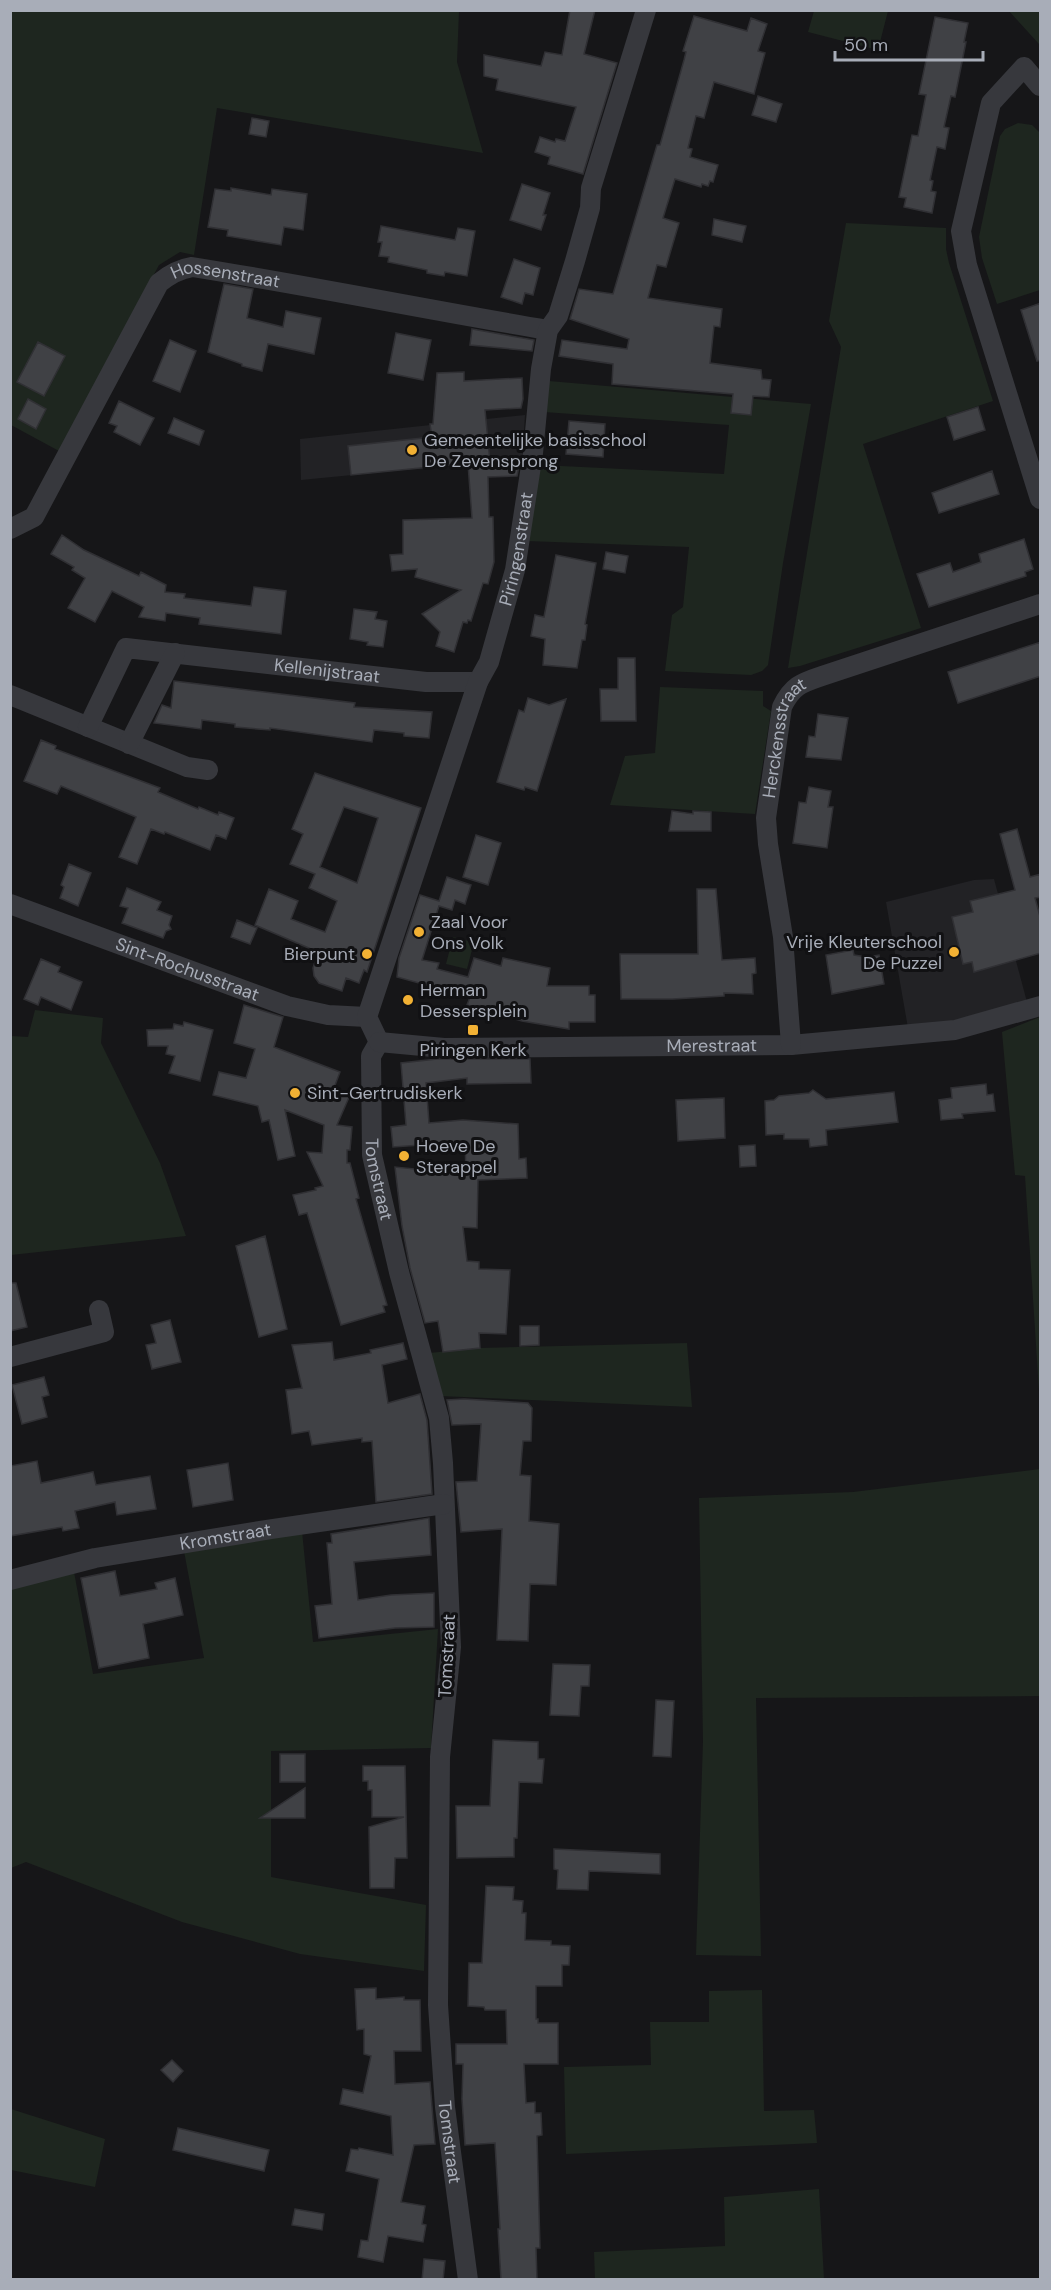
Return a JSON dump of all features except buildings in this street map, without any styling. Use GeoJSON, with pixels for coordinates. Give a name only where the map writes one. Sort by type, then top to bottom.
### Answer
{"type":"FeatureCollection","features":[{"type":"Feature","properties":{"kind":"street","name":"Piringenstraat"},"geometry":{"type":"LineString","coordinates":[[367,1017],[478,682],[489,662],[506,605],[521,539],[533,453],[541,369],[548,330],[558,316],[575,261],[590,208],[591,188],[645,10]]}},
{"type":"Feature","properties":{"kind":"street"},"geometry":{"type":"LineString","coordinates":[[1041,86],[1024,67],[991,103],[962,231],[967,265],[1041,499]]}},
{"type":"Feature","properties":{"kind":"street","name":"Hossenstraat"},"geometry":{"type":"LineString","coordinates":[[10,529],[34,517],[159,284],[169,274],[181,269],[192,267],[308,286],[406,306],[548,330]]}},
{"type":"Feature","properties":{"kind":"street","name":"Herckensstraat"},"geometry":{"type":"LineString","coordinates":[[791,1045],[783,937],[766,818],[782,707],[789,692],[822,676],[1041,604]]}},
{"type":"Feature","properties":{"kind":"street","name":"Kellenijstraat"},"geometry":{"type":"LineString","coordinates":[[88,727],[126,648],[426,682],[478,682]]}},
{"type":"Feature","properties":{"kind":"street"},"geometry":{"type":"LineString","coordinates":[[129,744],[175,653]]}},
{"type":"Feature","properties":{"kind":"street"},"geometry":{"type":"LineString","coordinates":[[10,695],[187,767],[208,770]]}},
{"type":"Feature","properties":{"kind":"street","name":"Sint-Rochusstraat"},"geometry":{"type":"LineString","coordinates":[[10,904],[287,1006],[328,1015],[367,1017]]}},
{"type":"Feature","properties":{"kind":"street","name":"Merestraat"},"geometry":{"type":"LineString","coordinates":[[379,1042],[444,1048],[791,1045],[955,1030],[1041,1006]]}},
{"type":"Feature","properties":{"kind":"street"},"geometry":{"type":"LineString","coordinates":[[367,1017],[379,1042]]}},
{"type":"Feature","properties":{"kind":"street","name":"Tomstraat"},"geometry":{"type":"LineString","coordinates":[[379,1042],[370,1056],[372,1155],[399,1272],[439,1418],[451,1647],[440,1757],[438,2005],[445,2107],[468,2280]]}},
{"type":"Feature","properties":{"kind":"street"},"geometry":{"type":"LineString","coordinates":[[10,1357],[104,1332],[99,1310]]}},
{"type":"Feature","properties":{"kind":"street","name":"Kromstraat"},"geometry":{"type":"LineString","coordinates":[[10,1580],[95,1558],[444,1504]]}},
{"type":"Feature","properties":{"kind":"shaded area"},"geometry":{"type":"Polygon","coordinates":[[[10,11],[459,11],[457,62],[483,153],[217,108],[194,255],[180,252],[159,265],[59,451],[11,425],[10,11]]]}},
{"type":"Feature","properties":{"kind":"shaded area"},"geometry":{"type":"Polygon","coordinates":[[[814,11],[888,11],[878,50],[808,32],[814,11]]]}},
{"type":"Feature","properties":{"kind":"shaded area"},"geometry":{"type":"Polygon","coordinates":[[[1009,11],[1040,11],[1039,44],[1009,11]]]}},
{"type":"Feature","properties":{"kind":"shaded area"},"geometry":{"type":"Polygon","coordinates":[[[1018,123],[1032,125],[1040,133],[1040,290],[997,304],[982,258],[979,237],[1000,136],[1005,129],[1018,123]]]}},
{"type":"Feature","properties":{"kind":"shaded area"},"geometry":{"type":"Polygon","coordinates":[[[846,223],[946,228],[949,263],[993,401],[863,444],[921,628],[788,668],[841,347],[829,321],[846,223]]]}},
{"type":"Feature","properties":{"kind":"shaded area"},"geometry":{"type":"Polygon","coordinates":[[[549,381],[811,404],[768,665],[762,671],[751,675],[665,671],[672,615],[683,607],[689,547],[527,541],[541,465],[724,474],[729,425],[544,412],[549,381]]]}},
{"type":"Feature","properties":{"kind":"shaded area","name":"Gemeentelijke basisschool De Zevensprong"},"geometry":{"type":"Polygon","coordinates":[[[525,415],[522,461],[465,464],[301,480],[300,439],[525,415]]]}},
{"type":"Feature","properties":{"kind":"shaded area"},"geometry":{"type":"Polygon","coordinates":[[[660,687],[763,691],[763,706],[771,711],[755,814],[610,805],[625,756],[655,753],[660,687]]]}},
{"type":"Feature","properties":{"kind":"shaded area","name":"Vrije Kleuterschool De Puzzel"},"geometry":{"type":"Polygon","coordinates":[[[994,879],[1027,1002],[949,1022],[908,1028],[886,902],[974,880],[994,879]]]}},
{"type":"Feature","properties":{"kind":"shaded area"},"geometry":{"type":"Polygon","coordinates":[[[453,937],[474,942],[467,969],[446,964],[453,937]]]}},
{"type":"Feature","properties":{"kind":"shaded area"},"geometry":{"type":"Polygon","coordinates":[[[35,1010],[103,1018],[101,1043],[160,1163],[186,1236],[11,1255],[11,1036],[28,1037],[35,1010]]]}},
{"type":"Feature","properties":{"kind":"shaded area"},"geometry":{"type":"Polygon","coordinates":[[[1040,1017],[1040,1406],[1025,1176],[1015,1175],[1002,1032],[1040,1017]]]}},
{"type":"Feature","properties":{"kind":"shaded area"},"geometry":{"type":"Polygon","coordinates":[[[687,1343],[692,1407],[440,1396],[429,1353],[480,1348],[687,1343]]]}},
{"type":"Feature","properties":{"kind":"shaded area"},"geometry":{"type":"Polygon","coordinates":[[[1040,1469],[1040,1696],[756,1698],[761,1956],[696,1955],[703,1741],[699,1498],[853,1492],[1040,1469]]]}},
{"type":"Feature","properties":{"kind":"shaded area"},"geometry":{"type":"Polygon","coordinates":[[[302,1531],[313,1642],[438,1629],[431,1748],[271,1751],[271,1877],[426,1905],[424,1971],[300,1954],[182,1922],[26,1862],[11,1868],[11,1589],[74,1572],[93,1674],[204,1658],[184,1551],[302,1531]]]}},
{"type":"Feature","properties":{"kind":"shaded area"},"geometry":{"type":"Polygon","coordinates":[[[762,1990],[764,2111],[814,2110],[817,2143],[566,2154],[564,2067],[651,2065],[650,2022],[709,2022],[709,1991],[762,1990]]]}},
{"type":"Feature","properties":{"kind":"shaded area"},"geometry":{"type":"Polygon","coordinates":[[[11,2109],[105,2139],[95,2187],[11,2170],[11,2109]]]}},
{"type":"Feature","properties":{"kind":"shaded area"},"geometry":{"type":"Polygon","coordinates":[[[819,2189],[824,2279],[595,2279],[594,2252],[725,2246],[724,2197],[819,2189]]]}},
{"type":"Feature","properties":{"kind":"place","name":"Gemeentelijke basisschool De Zevensprong"},"geometry":{"type":"Point","coordinates":[412,450]}},
{"type":"Feature","properties":{"kind":"place","name":"Zaal Voor Ons Volk"},"geometry":{"type":"Point","coordinates":[419,932]}},
{"type":"Feature","properties":{"kind":"place","name":"Vrije Kleuterschool De Puzzel"},"geometry":{"type":"Point","coordinates":[954,952]}},
{"type":"Feature","properties":{"kind":"place","name":"Bierpunt"},"geometry":{"type":"Point","coordinates":[367,954]}},
{"type":"Feature","properties":{"kind":"place","name":"Herman Dessersplein"},"geometry":{"type":"Point","coordinates":[408,1000]}},
{"type":"Feature","properties":{"kind":"place","name":"Piringen Kerk"},"geometry":{"type":"Point","coordinates":[473,1030]}},
{"type":"Feature","properties":{"kind":"place","name":"Sint-Gertrudiskerk"},"geometry":{"type":"Point","coordinates":[295,1093]}},
{"type":"Feature","properties":{"kind":"place","name":"Hoeve De Sterappel"},"geometry":{"type":"Point","coordinates":[404,1156]}}]}
